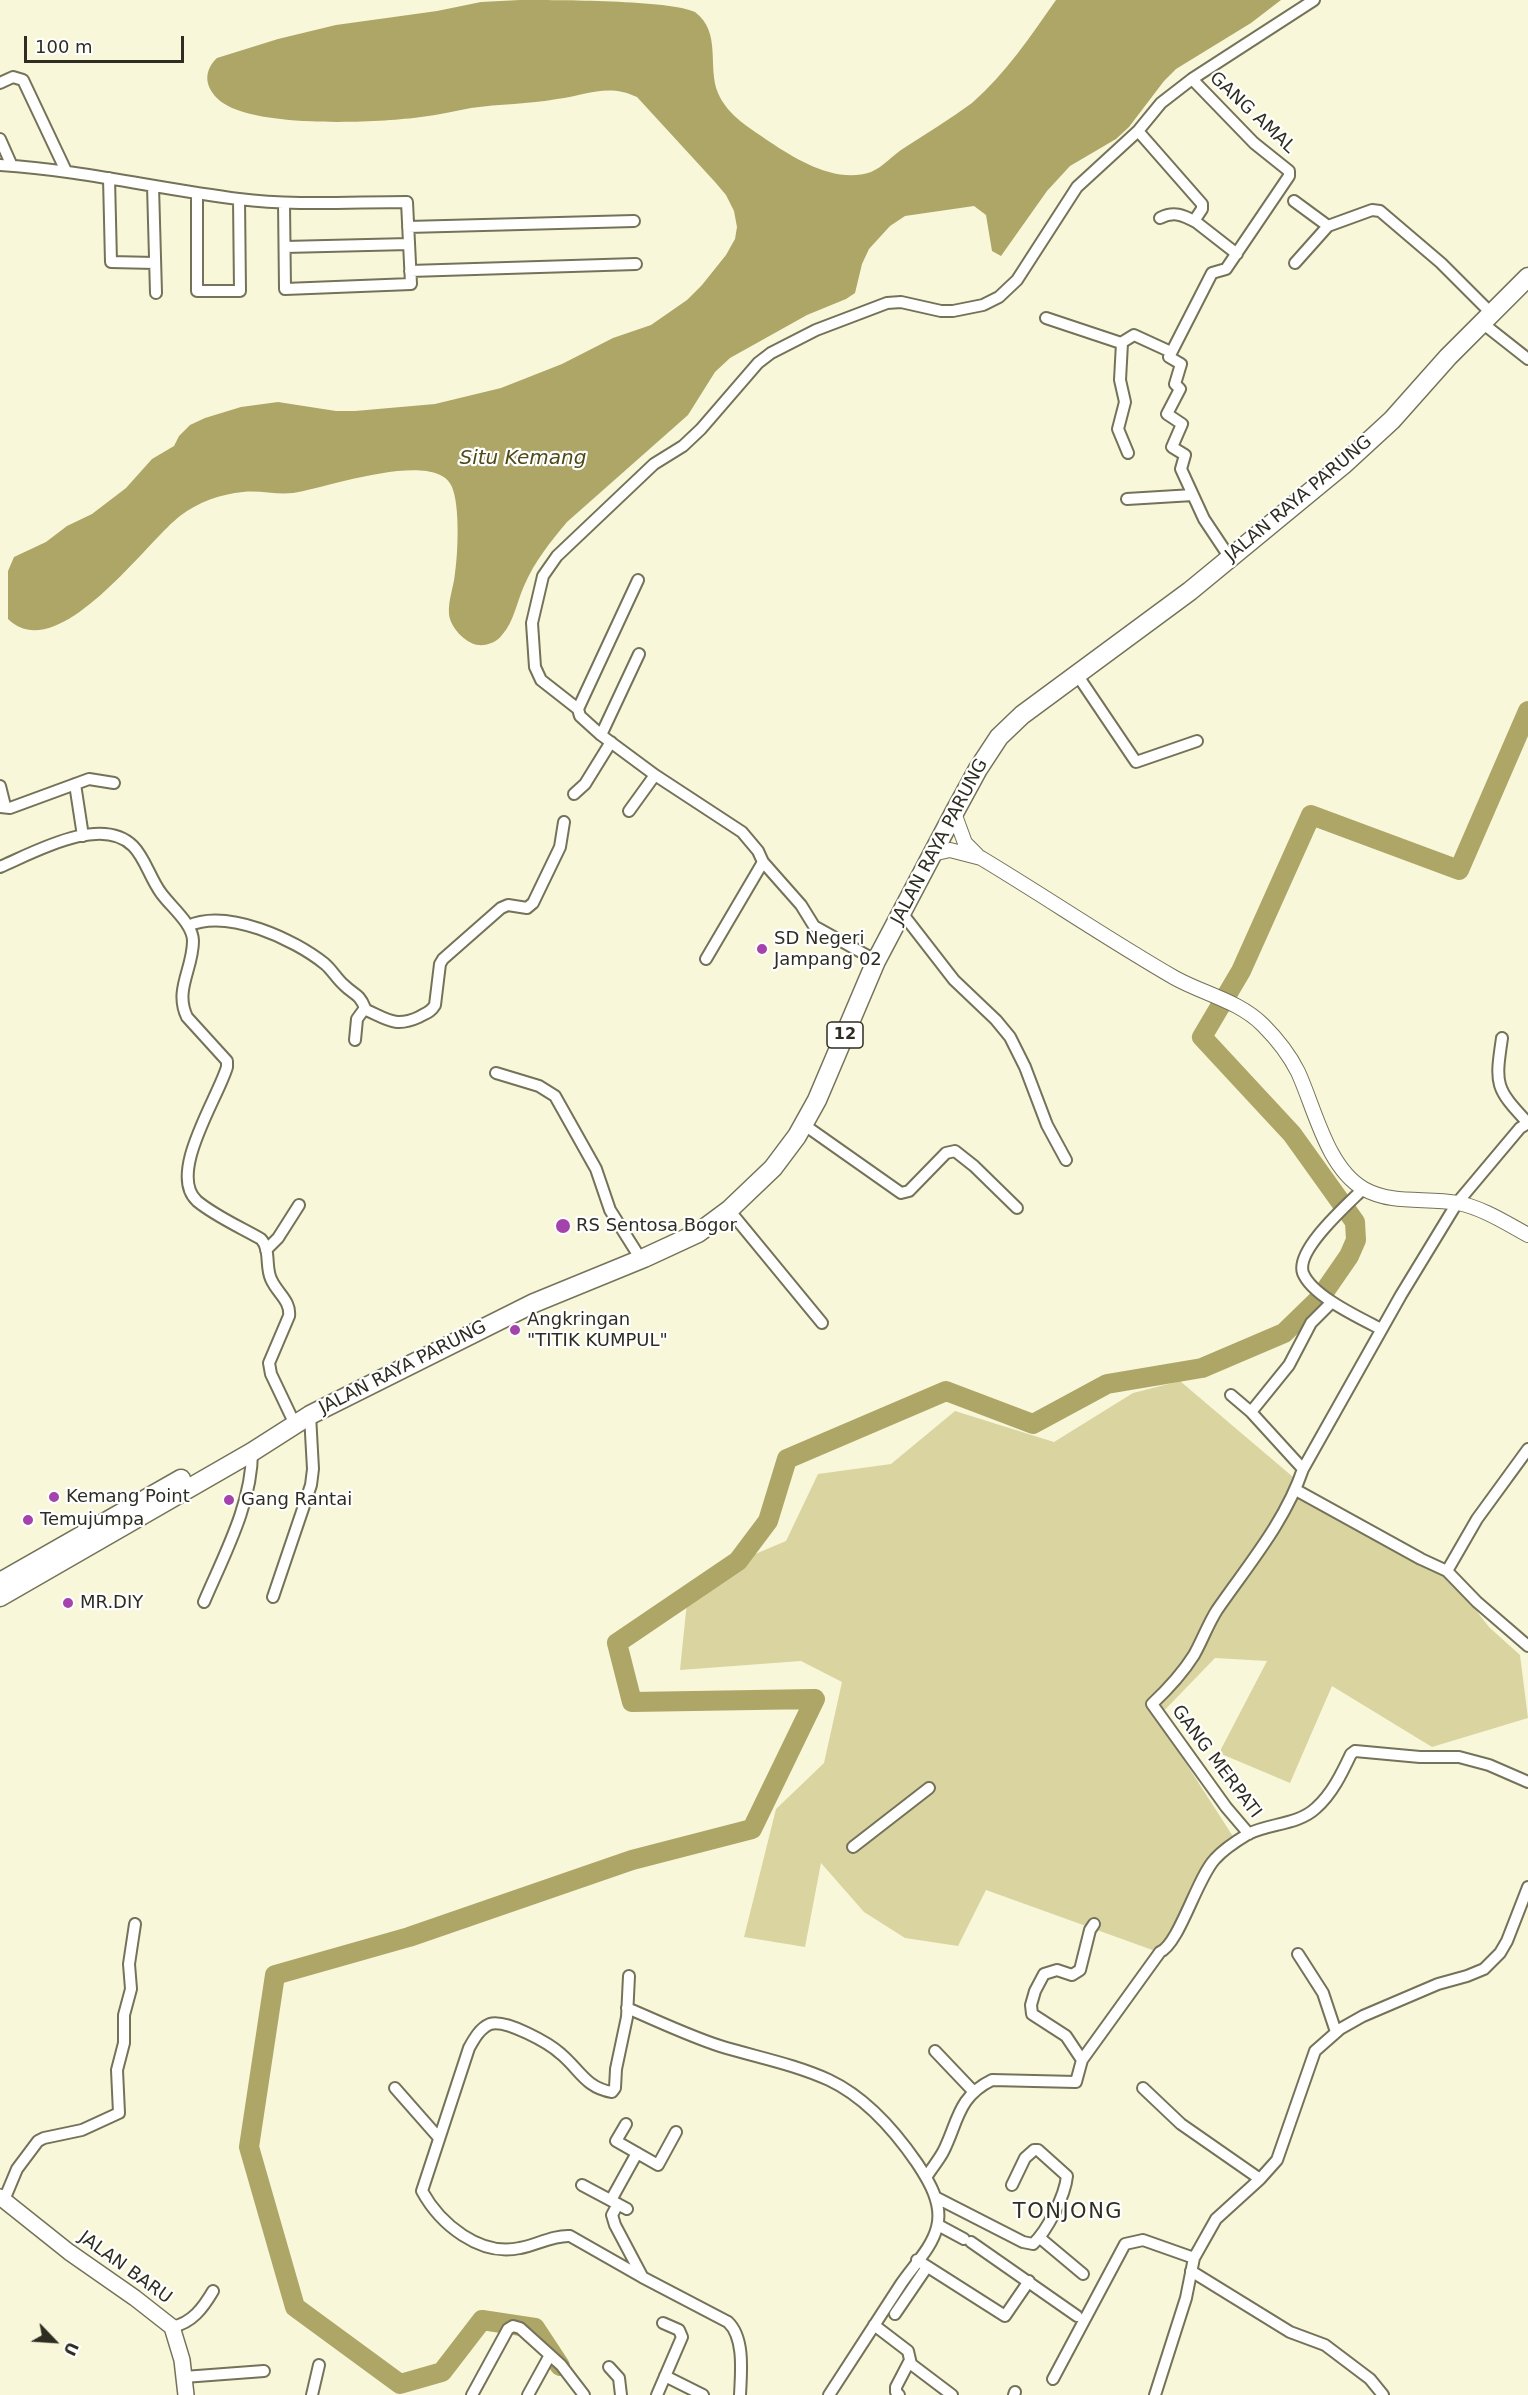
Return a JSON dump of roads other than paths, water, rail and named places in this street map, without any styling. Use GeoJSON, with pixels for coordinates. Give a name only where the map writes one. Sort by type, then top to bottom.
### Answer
{"type":"FeatureCollection","features":[{"type":"Feature","properties":{"kind":"highway","name":"JALAN RAYA PARUNG"},"geometry":{"type":"LineString","coordinates":[[0,1582],[291,1416],[528,1296],[644,1258],[698,1233],[729,1210],[773,1167],[817,1100],[876,961],[978,769],[999,737],[1022,715],[1078,676],[1190,591],[1343,465],[1392,420],[1528,264]]}},
{"type":"Feature","properties":{"kind":"highway","name":"JALAN RAYA PARUNG"},"geometry":{"type":"LineString","coordinates":[[0,1597],[252,1452],[310,1415],[570,1283],[693,1226],[730,1201],[766,1163],[789,1130],[808,1096],[868,956],[946,807],[995,729],[1016,708],[1226,552],[1262,519],[1345,453],[1375,424],[1443,349],[1528,277]]}},
{"type":"Feature","properties":{"kind":"main road","name":"JALAN BARU"},"geometry":{"type":"LineString","coordinates":[[2,2199],[69,2252],[172,2327],[182,2360],[185,2388]]}},
{"type":"Feature","properties":{"kind":"street"},"geometry":{"type":"LineString","coordinates":[[868,956],[814,926],[801,905],[763,862],[758,851],[742,832],[655,775],[601,735],[580,716],[578,710],[541,680],[535,667],[532,623],[534,605],[543,576],[557,556],[654,464],[693,438],[758,363],[771,353],[816,330],[887,303],[901,302],[953,311],[983,305],[999,297],[1017,280],[1077,187],[1138,131],[1161,103],[1192,79],[1314,0]]}},
{"type":"Feature","properties":{"kind":"street"},"geometry":{"type":"LineString","coordinates":[[0,83],[12,77],[23,80],[66,171]]}},
{"type":"Feature","properties":{"kind":"street","name":"GANG AMAL"},"geometry":{"type":"LineString","coordinates":[[1171,352],[1212,273],[1227,269],[1288,176],[1289,171],[1254,143],[1192,79]]}},
{"type":"Feature","properties":{"kind":"street"},"geometry":{"type":"LineString","coordinates":[[1138,131],[1202,204],[1196,222]]}},
{"type":"Feature","properties":{"kind":"street"},"geometry":{"type":"LineString","coordinates":[[0,139],[6,165],[66,171],[239,199],[284,203],[407,202],[411,284],[285,289],[284,203]]}},
{"type":"Feature","properties":{"kind":"street"},"geometry":{"type":"LineString","coordinates":[[109,178],[111,262],[155,264]]}},
{"type":"Feature","properties":{"kind":"street"},"geometry":{"type":"LineString","coordinates":[[153,186],[156,293]]}},
{"type":"Feature","properties":{"kind":"street"},"geometry":{"type":"LineString","coordinates":[[197,193],[197,291],[240,291],[239,199]]}},
{"type":"Feature","properties":{"kind":"street"},"geometry":{"type":"LineString","coordinates":[[1294,201],[1328,226]]}},
{"type":"Feature","properties":{"kind":"street"},"geometry":{"type":"LineString","coordinates":[[1295,263],[1328,226],[1377,209],[1441,263],[1483,315],[1528,359]]}},
{"type":"Feature","properties":{"kind":"street"},"geometry":{"type":"LineString","coordinates":[[1160,218],[1168,214],[1177,214],[1196,222],[1237,254]]}},
{"type":"Feature","properties":{"kind":"street"},"geometry":{"type":"LineString","coordinates":[[408,227],[634,221]]}},
{"type":"Feature","properties":{"kind":"street"},"geometry":{"type":"LineString","coordinates":[[285,247],[409,244]]}},
{"type":"Feature","properties":{"kind":"street"},"geometry":{"type":"LineString","coordinates":[[410,271],[636,264]]}},
{"type":"Feature","properties":{"kind":"street"},"geometry":{"type":"LineString","coordinates":[[1046,318],[1122,343],[1134,336],[1171,352],[1169,358],[1181,364],[1175,384],[1180,389],[1167,414],[1182,424],[1172,447],[1185,456],[1180,467],[1204,519],[1226,552]]}},
{"type":"Feature","properties":{"kind":"street"},"geometry":{"type":"LineString","coordinates":[[1122,343],[1120,380],[1125,402],[1118,429],[1128,453]]}},
{"type":"Feature","properties":{"kind":"street"},"geometry":{"type":"LineString","coordinates":[[1127,499],[1193,495]]}},
{"type":"Feature","properties":{"kind":"street"},"geometry":{"type":"LineString","coordinates":[[578,710],[638,580]]}},
{"type":"Feature","properties":{"kind":"street"},"geometry":{"type":"LineString","coordinates":[[601,735],[639,654]]}},
{"type":"Feature","properties":{"kind":"street"},"geometry":{"type":"LineString","coordinates":[[1078,676],[1136,762],[1197,741]]}},
{"type":"Feature","properties":{"kind":"street"},"geometry":{"type":"LineString","coordinates":[[574,795],[585,784],[611,742]]}},
{"type":"Feature","properties":{"kind":"street"},"geometry":{"type":"LineString","coordinates":[[629,811],[655,775]]}},
{"type":"Feature","properties":{"kind":"street"},"geometry":{"type":"LineString","coordinates":[[0,786],[3,807],[10,808],[89,779],[114,783]]}},
{"type":"Feature","properties":{"kind":"street"},"geometry":{"type":"LineString","coordinates":[[75,784],[83,836]]}},
{"type":"Feature","properties":{"kind":"street"},"geometry":{"type":"LineString","coordinates":[[954,813],[965,843],[981,858],[1176,978],[1238,1007],[1260,1022],[1280,1043],[1297,1071],[1330,1150],[1343,1172],[1363,1189],[1387,1198],[1457,1203],[1495,1217],[1528,1235]]}},
{"type":"Feature","properties":{"kind":"street"},"geometry":{"type":"LineString","coordinates":[[188,926],[198,922],[216,920],[240,923],[305,950],[327,966],[345,987],[357,994],[364,1009],[397,1023],[406,1023],[431,1011],[435,1005],[440,964],[443,959],[501,908],[508,905],[527,908],[533,903],[560,847],[564,822]]}},
{"type":"Feature","properties":{"kind":"street"},"geometry":{"type":"LineString","coordinates":[[0,867],[62,841],[83,836],[110,834],[126,840],[140,855],[150,878],[193,934],[194,942],[182,991],[183,1008],[187,1017],[226,1061],[227,1067],[190,1157],[188,1187],[197,1200],[266,1244],[270,1277],[290,1308],[289,1316],[269,1364],[271,1374],[291,1416]]}},
{"type":"Feature","properties":{"kind":"street"},"geometry":{"type":"LineString","coordinates":[[932,854],[950,850],[981,858]]}},
{"type":"Feature","properties":{"kind":"street"},"geometry":{"type":"LineString","coordinates":[[706,959],[763,862]]}},
{"type":"Feature","properties":{"kind":"street"},"geometry":{"type":"LineString","coordinates":[[902,913],[954,980],[996,1020],[1010,1037],[1025,1067],[1047,1125],[1066,1160]]}},
{"type":"Feature","properties":{"kind":"street"},"geometry":{"type":"LineString","coordinates":[[355,1040],[357,1019],[364,1009]]}},
{"type":"Feature","properties":{"kind":"street"},"geometry":{"type":"LineString","coordinates":[[1502,1038],[1498,1084],[1508,1103],[1528,1123],[1520,1128],[1457,1203],[1381,1329],[1303,1469],[1296,1490],[1447,1571],[1477,1602],[1528,1646]]}},
{"type":"Feature","properties":{"kind":"street"},"geometry":{"type":"LineString","coordinates":[[496,1073],[539,1086],[555,1096],[596,1169],[610,1210],[637,1253]]}},
{"type":"Feature","properties":{"kind":"street"},"geometry":{"type":"LineString","coordinates":[[803,1124],[901,1193],[909,1191],[946,1153],[955,1151],[974,1166],[1017,1208]]}},
{"type":"Feature","properties":{"kind":"street"},"geometry":{"type":"LineString","coordinates":[[1363,1189],[1332,1220],[1307,1250],[1303,1272],[1315,1288],[1332,1301],[1381,1329]]}},
{"type":"Feature","properties":{"kind":"street"},"geometry":{"type":"LineString","coordinates":[[266,1250],[278,1238],[299,1204]]}},
{"type":"Feature","properties":{"kind":"street"},"geometry":{"type":"LineString","coordinates":[[729,1210],[822,1323]]}},
{"type":"Feature","properties":{"kind":"street"},"geometry":{"type":"LineString","coordinates":[[1251,1413],[1289,1365],[1311,1323],[1332,1301]]}},
{"type":"Feature","properties":{"kind":"street"},"geometry":{"type":"LineString","coordinates":[[1231,1395],[1303,1469]]}},
{"type":"Feature","properties":{"kind":"street"},"geometry":{"type":"LineString","coordinates":[[273,1597],[311,1485],[313,1469],[310,1415]]}},
{"type":"Feature","properties":{"kind":"street"},"geometry":{"type":"LineString","coordinates":[[1447,1571],[1477,1519],[1509,1472],[1528,1449]]}},
{"type":"Feature","properties":{"kind":"street"},"geometry":{"type":"LineString","coordinates":[[204,1602],[236,1526],[252,1470],[252,1452]]}},
{"type":"Feature","properties":{"kind":"street","name":"GANG MERPATI"},"geometry":{"type":"LineString","coordinates":[[1082,2060],[1160,1952],[1172,1939],[1198,1883],[1214,1860],[1249,1834],[1226,1807],[1152,1704],[1176,1681],[1194,1655],[1215,1614],[1282,1516],[1296,1490]]}},
{"type":"Feature","properties":{"kind":"street"},"geometry":{"type":"LineString","coordinates":[[1249,1834],[1305,1816],[1315,1810],[1329,1793],[1351,1754],[1355,1751],[1459,1757],[1489,1765],[1528,1782]]}},
{"type":"Feature","properties":{"kind":"street"},"geometry":{"type":"LineString","coordinates":[[854,1847],[928,1788]]}},
{"type":"Feature","properties":{"kind":"street"},"geometry":{"type":"LineString","coordinates":[[1155,2395],[1186,2298],[1194,2258],[1216,2219],[1260,2180],[1277,2160],[1315,2051],[1336,2032],[1363,2016],[1398,2000],[1484,1969],[1500,1953],[1507,1941],[1528,1887]]}},
{"type":"Feature","properties":{"kind":"street"},"geometry":{"type":"LineString","coordinates":[[2,2199],[17,2169],[38,2141],[82,2130],[119,2113],[117,2070],[124,2043],[124,2015],[130,1989],[129,1964],[135,1924]]}},
{"type":"Feature","properties":{"kind":"street"},"geometry":{"type":"LineString","coordinates":[[927,2176],[943,2152],[957,2113],[974,2092],[992,2080],[1076,2082],[1082,2060],[1066,2036],[1032,2014],[1031,2005],[1044,1974],[1057,1970],[1072,1975],[1080,1970],[1089,1930],[1094,1924]]}},
{"type":"Feature","properties":{"kind":"street"},"geometry":{"type":"LineString","coordinates":[[1298,1954],[1323,1993],[1336,2032]]}},
{"type":"Feature","properties":{"kind":"street"},"geometry":{"type":"LineString","coordinates":[[629,1976],[626,2024],[616,2069],[615,2088],[612,2092],[598,2090],[589,2084],[562,2054],[549,2045],[505,2024],[491,2024],[481,2030],[469,2048],[422,2191],[431,2208],[448,2225],[490,2248],[519,2248],[570,2236],[642,2277],[714,2313],[734,2327],[740,2344],[740,2395]]}},
{"type":"Feature","properties":{"kind":"street"},"geometry":{"type":"LineString","coordinates":[[627,2008],[720,2046],[795,2067],[830,2080],[855,2096],[897,2134],[927,2176],[935,2197],[938,2225],[932,2241],[873,2325],[829,2395]]}},
{"type":"Feature","properties":{"kind":"street"},"geometry":{"type":"LineString","coordinates":[[935,2052],[974,2092]]}},
{"type":"Feature","properties":{"kind":"street"},"geometry":{"type":"LineString","coordinates":[[396,2088],[439,2138]]}},
{"type":"Feature","properties":{"kind":"street"},"geometry":{"type":"LineString","coordinates":[[1143,2088],[1181,2124],[1260,2180]]}},
{"type":"Feature","properties":{"kind":"street"},"geometry":{"type":"LineString","coordinates":[[626,2124],[616,2141],[658,2165],[676,2132]]}},
{"type":"Feature","properties":{"kind":"street"},"geometry":{"type":"LineString","coordinates":[[935,2197],[1023,2242],[1033,2244],[1040,2238],[1058,2204],[1067,2176],[1038,2150],[1034,2150],[1026,2158],[1012,2185]]}},
{"type":"Feature","properties":{"kind":"street"},"geometry":{"type":"LineString","coordinates":[[637,2153],[619,2204],[612,2215],[642,2277]]}},
{"type":"Feature","properties":{"kind":"street"},"geometry":{"type":"LineString","coordinates":[[582,2185],[619,2204]]}},
{"type":"Feature","properties":{"kind":"street"},"geometry":{"type":"LineString","coordinates":[[938,2225],[968,2241],[1077,2316]]}},
{"type":"Feature","properties":{"kind":"street"},"geometry":{"type":"LineString","coordinates":[[1040,2238],[1083,2274]]}},
{"type":"Feature","properties":{"kind":"street"},"geometry":{"type":"LineString","coordinates":[[1053,2379],[1125,2244],[1143,2240],[1194,2258]]}},
{"type":"Feature","properties":{"kind":"street"},"geometry":{"type":"LineString","coordinates":[[917,2260],[1005,2316],[1029,2281]]}},
{"type":"Feature","properties":{"kind":"street"},"geometry":{"type":"LineString","coordinates":[[895,2314],[927,2267]]}},
{"type":"Feature","properties":{"kind":"street"},"geometry":{"type":"LineString","coordinates":[[1191,2271],[1290,2332],[1325,2345],[1370,2379],[1383,2395]]}},
{"type":"Feature","properties":{"kind":"street"},"geometry":{"type":"LineString","coordinates":[[172,2327],[190,2321],[207,2302],[213,2291]]}},
{"type":"Feature","properties":{"kind":"street"},"geometry":{"type":"LineString","coordinates":[[657,2395],[682,2337],[679,2330],[663,2323]]}},
{"type":"Feature","properties":{"kind":"street"},"geometry":{"type":"LineString","coordinates":[[873,2325],[908,2351],[909,2362],[896,2387],[899,2395]]}},
{"type":"Feature","properties":{"kind":"street"},"geometry":{"type":"LineString","coordinates":[[472,2395],[508,2329],[513,2326],[520,2328],[550,2355],[585,2395]]}},
{"type":"Feature","properties":{"kind":"street"},"geometry":{"type":"LineString","coordinates":[[528,2395],[550,2355]]}},
{"type":"Feature","properties":{"kind":"street"},"geometry":{"type":"LineString","coordinates":[[909,2362],[952,2395]]}},
{"type":"Feature","properties":{"kind":"street"},"geometry":{"type":"LineString","coordinates":[[312,2395],[319,2365]]}},
{"type":"Feature","properties":{"kind":"street"},"geometry":{"type":"LineString","coordinates":[[609,2367],[619,2378],[621,2395]]}},
{"type":"Feature","properties":{"kind":"street"},"geometry":{"type":"LineString","coordinates":[[185,2388],[264,2371]]}},
{"type":"Feature","properties":{"kind":"street"},"geometry":{"type":"LineString","coordinates":[[665,2376],[704,2395]]}},
{"type":"Feature","properties":{"kind":"water","name":"Situ Kemang"},"geometry":{"type":"Polygon","coordinates":[[[520,0],[638,3],[682,8],[695,12],[708,29],[718,93],[734,115],[770,142],[805,163],[831,173],[858,175],[875,170],[972,103],[1007,67],[1056,0],[1281,0],[1251,23],[1176,69],[1129,127],[1116,139],[1070,166],[1047,191],[1001,256],[992,251],[986,215],[974,206],[905,216],[890,226],[869,249],[862,264],[855,293],[807,315],[730,358],[715,372],[688,415],[567,522],[549,544],[528,577],[510,624],[495,642],[473,644],[463,638],[450,619],[449,604],[456,564],[457,542],[455,495],[452,487],[442,476],[425,471],[378,474],[293,493],[243,492],[210,500],[180,516],[100,596],[75,615],[51,627],[28,630],[8,619],[8,571],[14,557],[46,542],[67,526],[92,514],[126,488],[152,459],[174,446],[179,436],[190,425],[241,407],[278,402],[336,411],[355,411],[435,404],[501,388],[562,364],[613,338],[651,325],[687,300],[702,285],[726,255],[735,239],[737,227],[734,211],[726,195],[715,182],[637,97],[607,90],[546,101],[471,108],[401,119],[319,122],[263,117],[240,111],[223,103],[209,87],[207,76],[217,58],[278,39],[336,25],[437,11],[481,2],[520,0]]]}},
{"type":"Feature","properties":{"kind":"waterway"},"geometry":{"type":"LineString","coordinates":[[560,2366],[535,2328],[482,2320],[442,2372],[400,2384],[295,2307],[249,2147],[275,1975],[409,1937],[632,1860],[752,1829],[815,1699],[632,1702],[617,1643],[738,1561],[768,1521],[787,1459],[946,1391],[1033,1424],[1107,1384],[1202,1368],[1284,1333],[1320,1298],[1349,1256],[1356,1240],[1355,1222],[1292,1134],[1202,1037],[1241,971],[1311,815],[1459,870],[1528,711]]}},
{"type":"Feature","properties":{"kind":"place","name":"SD Negeri Jampang 02"},"geometry":{"type":"Point","coordinates":[762,949]}},
{"type":"Feature","properties":{"kind":"place","name":"RS Sentosa Bogor"},"geometry":{"type":"Point","coordinates":[563,1226]}},
{"type":"Feature","properties":{"kind":"place","name":"Angkringan \"TITIK KUMPUL\""},"geometry":{"type":"Point","coordinates":[515,1330]}},
{"type":"Feature","properties":{"kind":"place","name":"Kemang Point"},"geometry":{"type":"Point","coordinates":[54,1497]}},
{"type":"Feature","properties":{"kind":"place","name":"Gang Rantai"},"geometry":{"type":"Point","coordinates":[229,1500]}},
{"type":"Feature","properties":{"kind":"place","name":"Temujumpa"},"geometry":{"type":"Point","coordinates":[28,1520]}},
{"type":"Feature","properties":{"kind":"place","name":"MR.DIY"},"geometry":{"type":"Point","coordinates":[68,1603]}},
{"type":"Feature","properties":{"kind":"district","name":"TONJONG"},"geometry":{"type":"Point","coordinates":[1068,2213]}}]}
